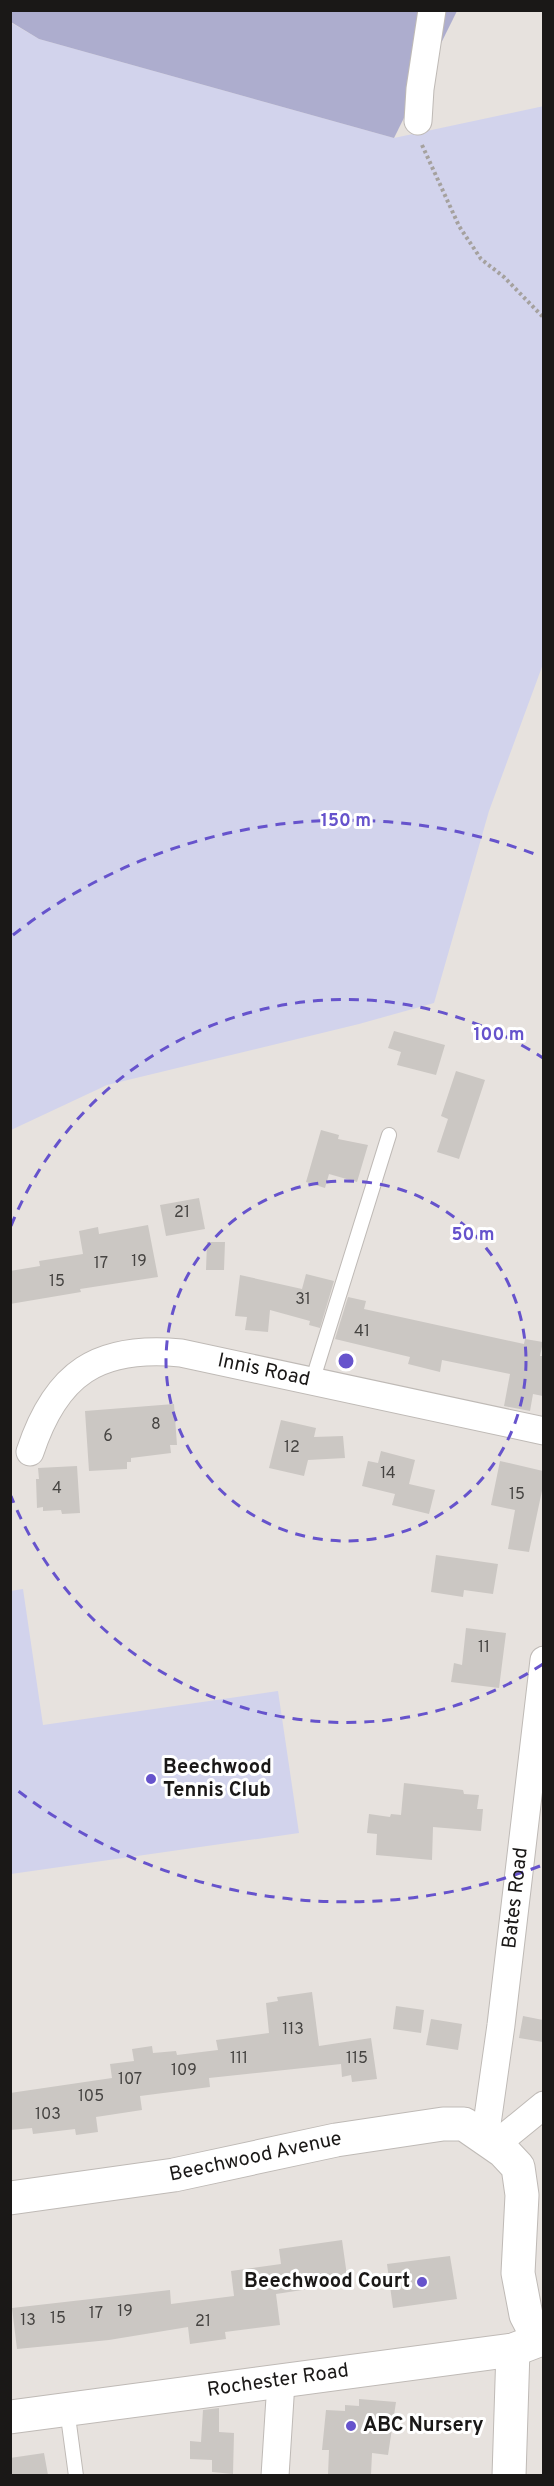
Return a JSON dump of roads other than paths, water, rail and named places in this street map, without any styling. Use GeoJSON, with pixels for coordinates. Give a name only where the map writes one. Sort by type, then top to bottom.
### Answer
{"type":"FeatureCollection","features":[{"type":"Feature","properties":{"kind":"street"},"geometry":{"type":"LineString","coordinates":[[418,121],[420,89],[432,10]]}},
{"type":"Feature","properties":{"kind":"street","name":"Innis Road"},"geometry":{"type":"LineString","coordinates":[[30,1452],[41,1420],[76,1373],[111,1356],[154,1350],[181,1353],[543,1431]]}},
{"type":"Feature","properties":{"kind":"street","name":"Bates Road"},"geometry":{"type":"LineString","coordinates":[[490,2142],[501,2025],[543,1660]]}},
{"type":"Feature","properties":{"kind":"street"},"geometry":{"type":"LineString","coordinates":[[509,2475],[532,2343],[518,2273],[522,2182],[518,2168],[490,2142],[543,2105]]}},
{"type":"Feature","properties":{"kind":"street","name":"Beechwood Avenue"},"geometry":{"type":"LineString","coordinates":[[10,2198],[174,2175],[490,2142]]}},
{"type":"Feature","properties":{"kind":"street","name":"Rochester Road"},"geometry":{"type":"LineString","coordinates":[[10,2416],[280,2382],[532,2343]]}},
{"type":"Feature","properties":{"kind":"street"},"geometry":{"type":"LineString","coordinates":[[275,2475],[280,2382]]}},
{"type":"Feature","properties":{"kind":"lane"},"geometry":{"type":"LineString","coordinates":[[312,1382],[389,1135]]}},
{"type":"Feature","properties":{"kind":"lane"},"geometry":{"type":"LineString","coordinates":[[67,2409],[76,2475]]}},
{"type":"Feature","properties":{"kind":"place","name":"Beechwood Tennis Club"},"geometry":{"type":"Point","coordinates":[151,1779]}},
{"type":"Feature","properties":{"kind":"place","name":"Beechwood Court"},"geometry":{"type":"Point","coordinates":[422,2282]}},
{"type":"Feature","properties":{"kind":"place","name":"ABC Nursery"},"geometry":{"type":"Point","coordinates":[351,2426]}}]}
